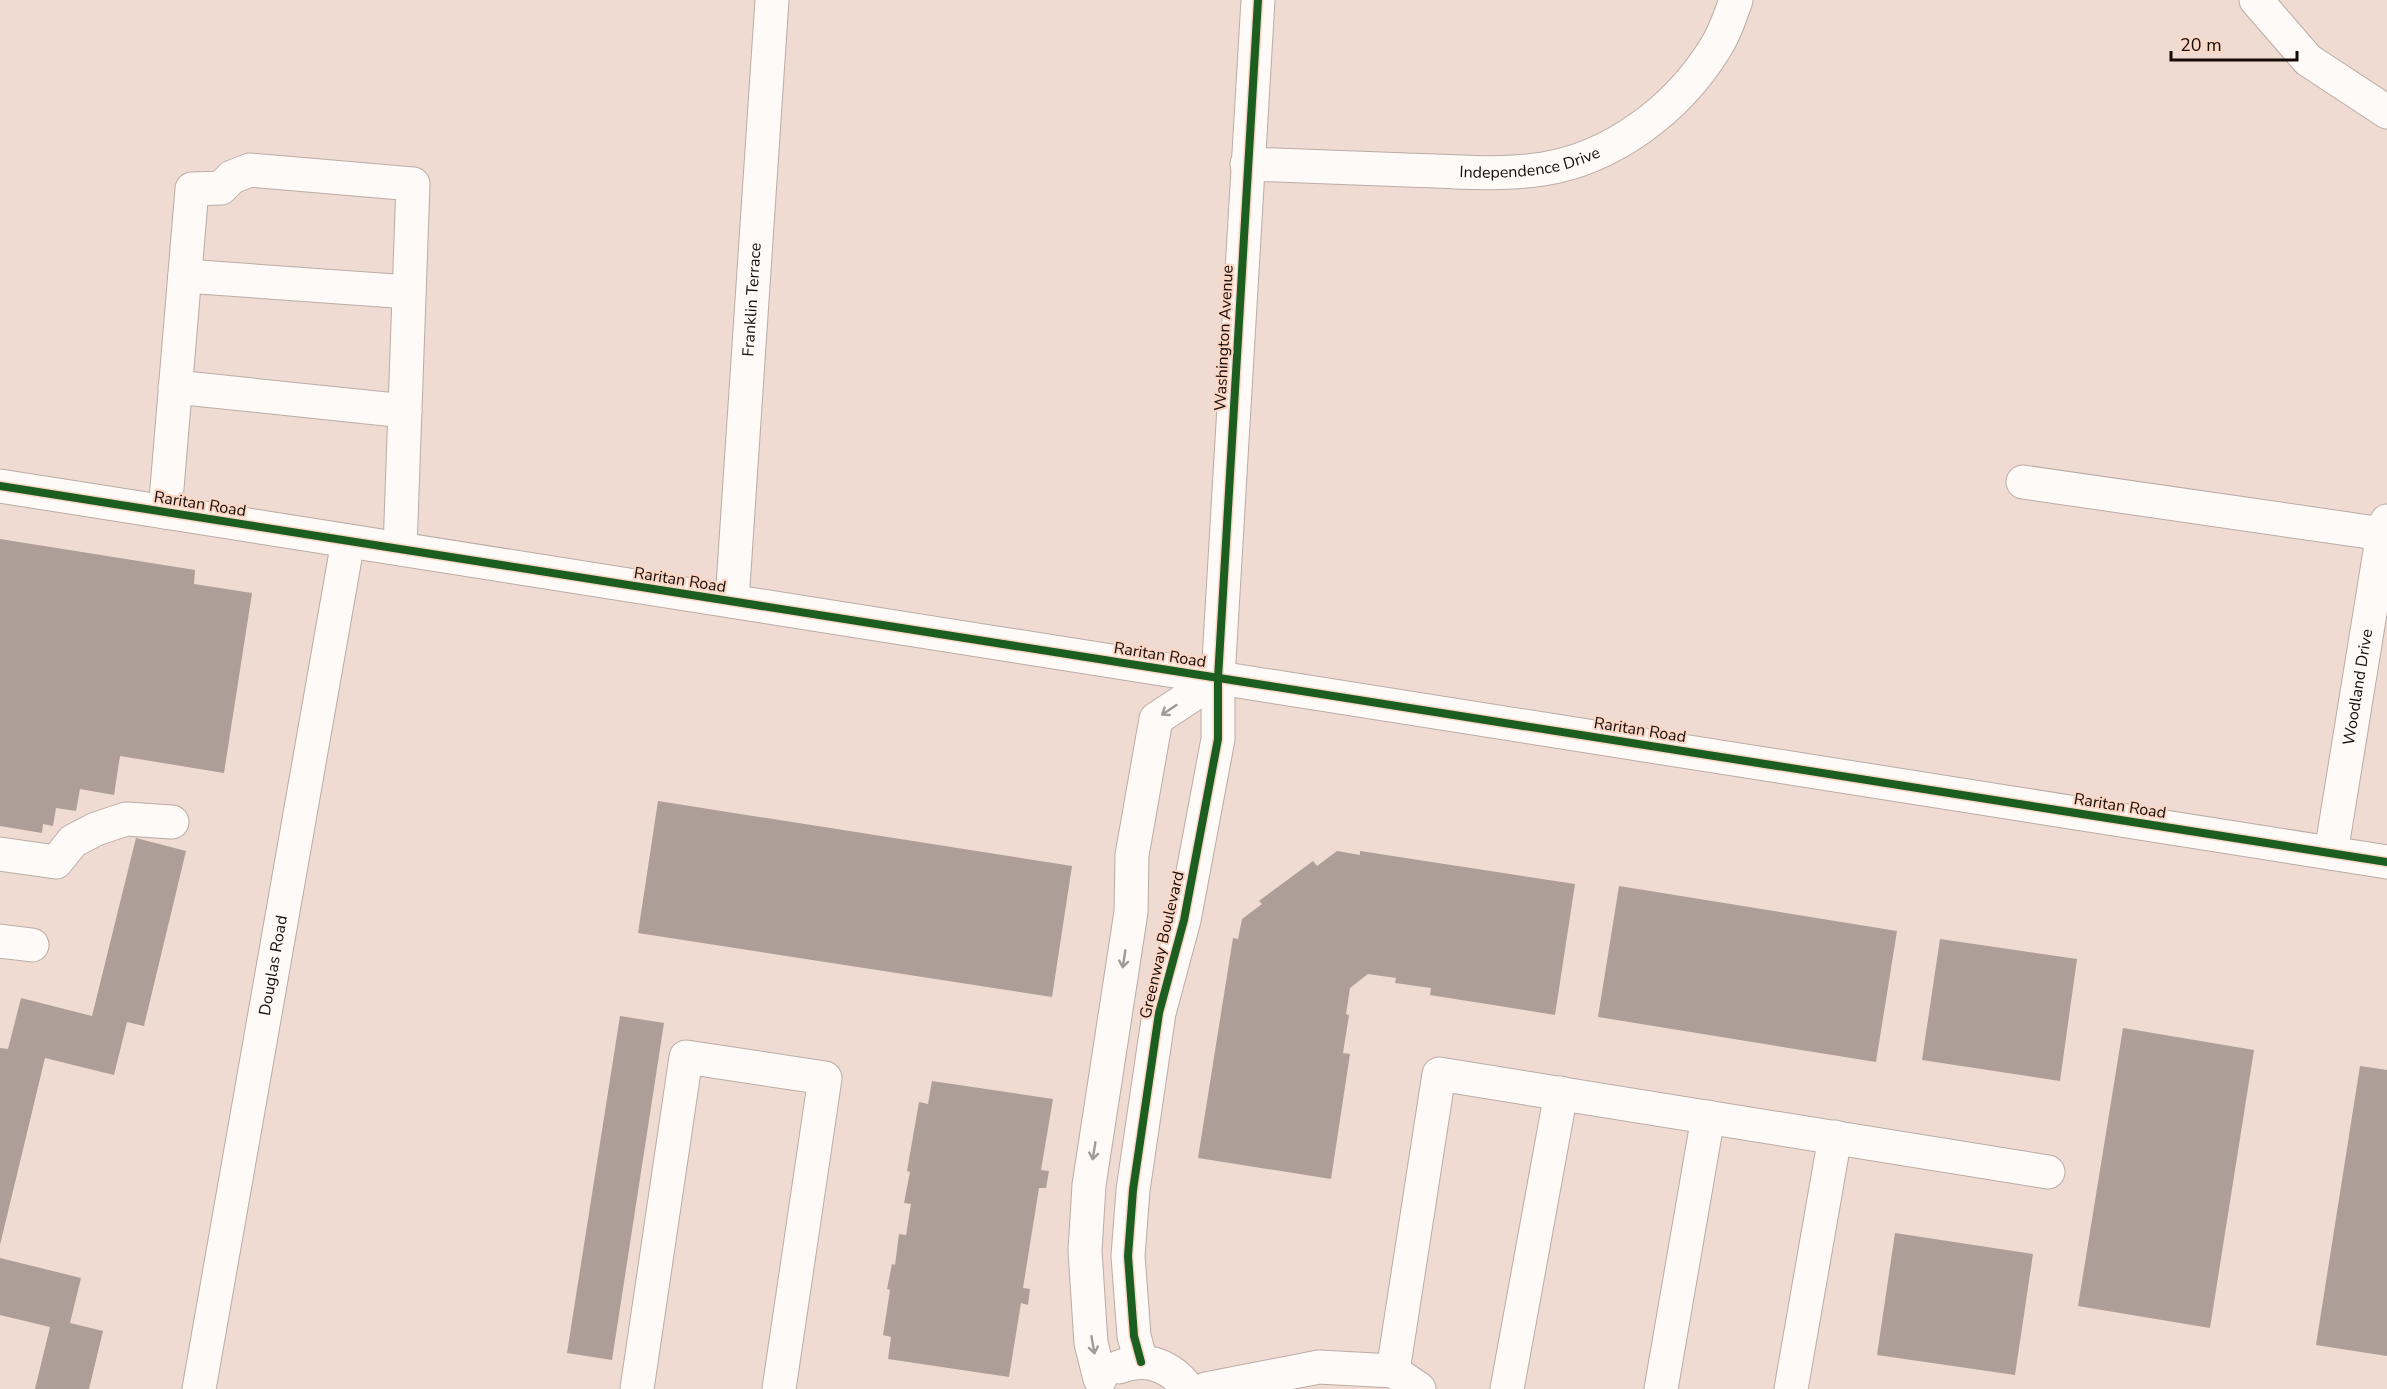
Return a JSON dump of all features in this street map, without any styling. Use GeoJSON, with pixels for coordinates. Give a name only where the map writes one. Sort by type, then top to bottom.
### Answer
{"type":"FeatureCollection","features":[{"type":"Feature","properties":{"kind":"street","name":"Franklin Terrace"},"geometry":{"type":"LineString","coordinates":[[732,602],[772,0]]}},
{"type":"Feature","properties":{"kind":"street","name":"Washington Avenue"},"geometry":{"type":"LineString","coordinates":[[1218,678],[1258,0]]}},
{"type":"Feature","properties":{"kind":"street","name":"Independence Drive"},"geometry":{"type":"LineString","coordinates":[[1247,164],[1492,174],[1545,169],[1596,153],[1643,127],[1683,92],[1715,50],[1736,0]]}},
{"type":"Feature","properties":{"kind":"street"},"geometry":{"type":"LineString","coordinates":[[2256,0],[2308,60],[2387,112]]}},
{"type":"Feature","properties":{"kind":"street"},"geometry":{"type":"LineString","coordinates":[[165,512],[192,189],[221,188],[232,177],[250,170],[413,184],[400,549]]}},
{"type":"Feature","properties":{"kind":"street"},"geometry":{"type":"LineString","coordinates":[[185,276],[409,292]]}},
{"type":"Feature","properties":{"kind":"street"},"geometry":{"type":"LineString","coordinates":[[175,387],[405,411]]}},
{"type":"Feature","properties":{"kind":"street"},"geometry":{"type":"LineString","coordinates":[[2023,482],[2385,527]]}},
{"type":"Feature","properties":{"kind":"street","name":"Raritan Road"},"geometry":{"type":"LineString","coordinates":[[0,486],[2387,862]]}},
{"type":"Feature","properties":{"kind":"street","name":"Woodland Drive"},"geometry":{"type":"LineString","coordinates":[[2331,853],[2385,527]]}},
{"type":"Feature","properties":{"kind":"street","name":"Douglas Road"},"geometry":{"type":"LineString","coordinates":[[199,1389],[348,541]]}},
{"type":"Feature","properties":{"kind":"street","name":"Greenway Boulevard"},"geometry":{"type":"LineString","coordinates":[[1097,1384],[1091,1343],[1085,1251],[1089,1185],[1131,912],[1132,855],[1156,719],[1218,678]]}},
{"type":"Feature","properties":{"kind":"street","name":"Greenway Boulevard"},"geometry":{"type":"LineString","coordinates":[[1141,1362],[1134,1336],[1128,1256],[1132,1190],[1159,1013],[1184,920],[1218,739],[1218,678]]}},
{"type":"Feature","properties":{"kind":"street"},"geometry":{"type":"LineString","coordinates":[[0,854],[56,862],[74,841],[96,829],[126,819],[172,822]]}},
{"type":"Feature","properties":{"kind":"street"},"geometry":{"type":"LineString","coordinates":[[1131,912],[1184,920]]}},
{"type":"Feature","properties":{"kind":"street"},"geometry":{"type":"LineString","coordinates":[[0,941],[32,945]]}},
{"type":"Feature","properties":{"kind":"street"},"geometry":{"type":"LineString","coordinates":[[638,1389],[686,1057],[825,1078],[779,1389]]}},
{"type":"Feature","properties":{"kind":"street"},"geometry":{"type":"LineString","coordinates":[[1393,1371],[1439,1074],[2048,1172]]}},
{"type":"Feature","properties":{"kind":"street"},"geometry":{"type":"LineString","coordinates":[[1507,1389],[1561,1094]]}},
{"type":"Feature","properties":{"kind":"street"},"geometry":{"type":"LineString","coordinates":[[1660,1389],[1708,1117]]}},
{"type":"Feature","properties":{"kind":"street"},"geometry":{"type":"LineString","coordinates":[[1791,1389],[1835,1137]]}},
{"type":"Feature","properties":{"kind":"street"},"geometry":{"type":"LineString","coordinates":[[1097,1384],[1116,1368],[1141,1362],[1156,1364],[1170,1370],[1188,1389]]}},
{"type":"Feature","properties":{"kind":"street"},"geometry":{"type":"LineString","coordinates":[[1206,1389],[1319,1366],[1393,1371],[1419,1389]]}},
{"type":"Feature","properties":{"kind":"building"},"geometry":{"type":"Polygon","coordinates":[[[0,539],[195,570],[194,584],[252,593],[224,773],[120,756],[114,795],[80,789],[76,811],[56,808],[53,826],[43,824],[42,833],[0,826],[0,539]]]}},
{"type":"Feature","properties":{"kind":"building"},"geometry":{"type":"Polygon","coordinates":[[[658,801],[1072,866],[1052,997],[638,933],[658,801]]]}},
{"type":"Feature","properties":{"kind":"building"},"geometry":{"type":"Polygon","coordinates":[[[136,838],[186,851],[144,1026],[127,1022],[114,1075],[45,1058],[0,1245],[0,1048],[8,1049],[21,998],[92,1016],[136,838]]]}},
{"type":"Feature","properties":{"kind":"building"},"geometry":{"type":"Polygon","coordinates":[[[1337,851],[1360,855],[1360,851],[1575,884],[1555,1015],[1430,995],[1431,988],[1395,983],[1396,978],[1368,974],[1350,988],[1346,1014],[1349,1015],[1343,1053],[1350,1054],[1331,1179],[1198,1158],[1233,938],[1238,939],[1242,919],[1262,904],[1259,901],[1313,861],[1317,866],[1337,851]]]}},
{"type":"Feature","properties":{"kind":"building"},"geometry":{"type":"Polygon","coordinates":[[[1619,886],[1897,931],[1876,1062],[1598,1017],[1619,886]]]}},
{"type":"Feature","properties":{"kind":"building"},"geometry":{"type":"Polygon","coordinates":[[[1940,939],[2077,959],[2060,1081],[1922,1060],[1940,939]]]}},
{"type":"Feature","properties":{"kind":"building"},"geometry":{"type":"Polygon","coordinates":[[[620,1016],[664,1023],[612,1360],[567,1353],[620,1016]]]}},
{"type":"Feature","properties":{"kind":"building"},"geometry":{"type":"Polygon","coordinates":[[[2123,1028],[2254,1050],[2210,1328],[2078,1306],[2123,1028]]]}},
{"type":"Feature","properties":{"kind":"building"},"geometry":{"type":"Polygon","coordinates":[[[2360,1066],[2387,1070],[2387,1356],[2316,1345],[2360,1066]]]}},
{"type":"Feature","properties":{"kind":"building"},"geometry":{"type":"Polygon","coordinates":[[[932,1081],[1053,1099],[1041,1170],[1049,1171],[1046,1188],[1039,1188],[1023,1288],[1030,1289],[1028,1305],[1021,1303],[1009,1377],[888,1359],[891,1337],[883,1335],[890,1290],[887,1289],[892,1264],[895,1265],[899,1234],[906,1235],[911,1204],[904,1203],[910,1172],[907,1171],[919,1102],[928,1104],[932,1081]]]}},
{"type":"Feature","properties":{"kind":"building"},"geometry":{"type":"Polygon","coordinates":[[[1895,1233],[2033,1254],[2015,1375],[1877,1355],[1895,1233]]]}},
{"type":"Feature","properties":{"kind":"building"},"geometry":{"type":"Polygon","coordinates":[[[0,1258],[81,1278],[70,1323],[103,1331],[89,1389],[35,1389],[50,1327],[0,1315],[0,1258]]]}},
{"type":"Feature","properties":{"kind":"cycle path"},"geometry":{"type":"LineString","coordinates":[[1141,1362],[1134,1336],[1128,1256],[1133,1190],[1159,1013],[1184,920],[1218,739],[1218,678],[1258,0]]}},
{"type":"Feature","properties":{"kind":"cycle path"},"geometry":{"type":"LineString","coordinates":[[0,486],[2387,862]]}}]}
